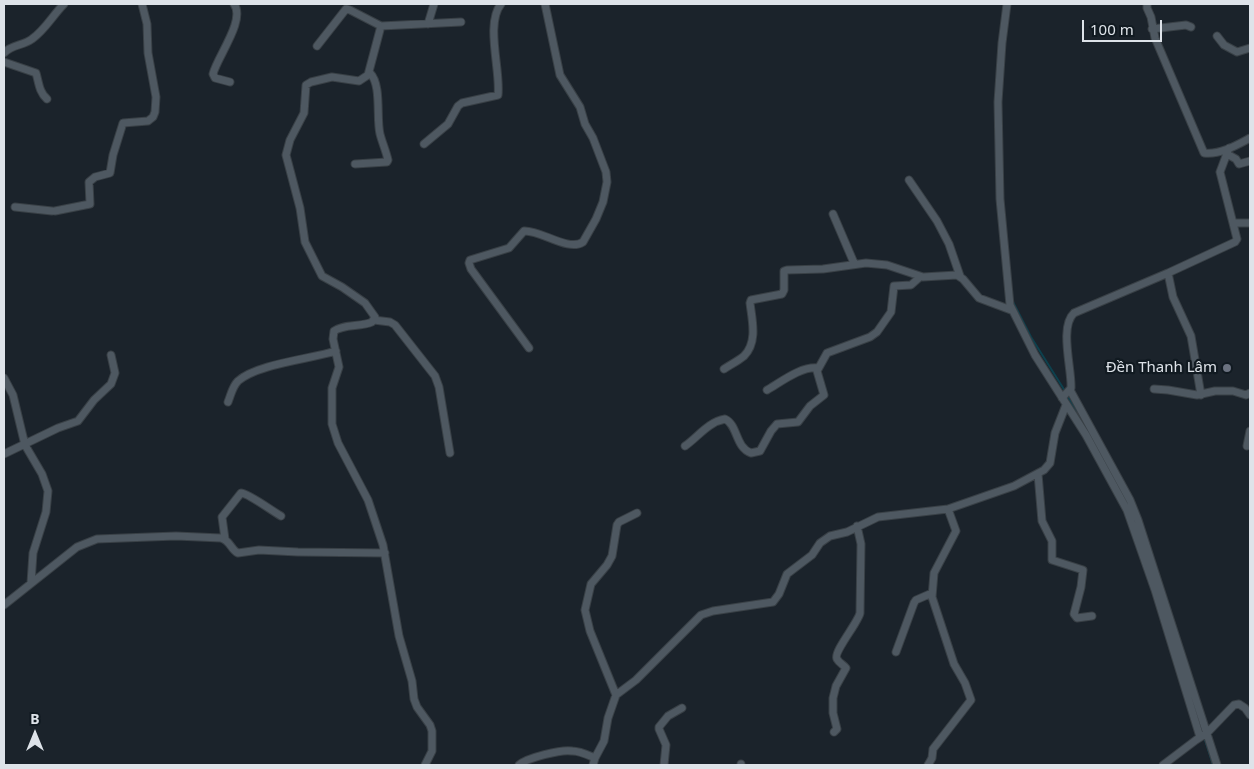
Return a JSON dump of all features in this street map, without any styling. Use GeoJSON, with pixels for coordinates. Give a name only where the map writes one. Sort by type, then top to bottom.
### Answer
{"type":"FeatureCollection","features":[{"type":"Feature","properties":{"kind":"street"},"geometry":{"type":"LineString","coordinates":[[4,53],[13,46],[30,40],[64,4]]}},
{"type":"Feature","properties":{"kind":"street"},"geometry":{"type":"LineString","coordinates":[[15,207],[53,211],[90,204],[89,182],[95,177],[110,173],[113,154],[124,123],[148,121],[153,117],[156,112],[156,97],[148,53],[147,24],[142,4]]}},
{"type":"Feature","properties":{"kind":"street"},"geometry":{"type":"LineString","coordinates":[[230,82],[215,78],[213,74],[234,28],[238,10],[234,4]]}},
{"type":"Feature","properties":{"kind":"street"},"geometry":{"type":"LineString","coordinates":[[428,24],[434,4]]}},
{"type":"Feature","properties":{"kind":"street"},"geometry":{"type":"LineString","coordinates":[[424,144],[448,124],[458,106],[462,103],[498,96],[495,25],[497,9],[501,4]]}},
{"type":"Feature","properties":{"kind":"street"},"geometry":{"type":"LineString","coordinates":[[529,348],[471,269],[470,260],[509,248],[524,231],[535,232],[556,241],[575,245],[580,244],[596,219],[603,202],[607,182],[604,165],[585,124],[580,107],[560,75],[545,4]]}},
{"type":"Feature","properties":{"kind":"street"},"geometry":{"type":"LineString","coordinates":[[1007,4],[1002,42],[998,102],[1000,199],[1011,310],[1035,355],[1066,394],[1130,500],[1148,548],[1203,735]]}},
{"type":"Feature","properties":{"kind":"street"},"geometry":{"type":"LineString","coordinates":[[1147,4],[1146,8],[1151,17],[1152,29],[1204,153],[1228,151],[1250,138]]}},
{"type":"Feature","properties":{"kind":"street"},"geometry":{"type":"LineString","coordinates":[[317,46],[346,10],[350,10],[381,26],[461,22]]}},
{"type":"Feature","properties":{"kind":"street"},"geometry":{"type":"LineString","coordinates":[[1152,29],[1186,25],[1191,27]]}},
{"type":"Feature","properties":{"kind":"street"},"geometry":{"type":"LineString","coordinates":[[374,320],[374,314],[365,303],[319,274],[305,242],[300,208],[286,155],[290,140],[304,112],[305,88],[308,83],[337,77],[359,81],[370,73],[381,26]]}},
{"type":"Feature","properties":{"kind":"street"},"geometry":{"type":"LineString","coordinates":[[1217,36],[1224,46],[1237,52],[1250,48]]}},
{"type":"Feature","properties":{"kind":"street"},"geometry":{"type":"LineString","coordinates":[[4,62],[36,73],[39,88],[42,95],[47,99]]}},
{"type":"Feature","properties":{"kind":"street"},"geometry":{"type":"LineString","coordinates":[[355,164],[387,162],[388,160],[380,134],[378,101],[373,76],[370,73]]}},
{"type":"Feature","properties":{"kind":"street"},"geometry":{"type":"LineString","coordinates":[[1228,151],[1239,164],[1250,161]]}},
{"type":"Feature","properties":{"kind":"street"},"geometry":{"type":"LineString","coordinates":[[519,765],[527,760],[564,751],[576,751],[594,762],[604,741],[608,718],[616,695],[636,680],[701,616],[713,611],[773,602],[779,594],[787,574],[812,555],[825,539],[884,516],[948,509],[1014,486],[1038,474],[1050,463],[1055,433],[1066,405],[1066,394],[1072,385],[1067,334],[1070,316],[1235,242],[1238,236],[1221,178],[1222,167],[1228,151]]}},
{"type":"Feature","properties":{"kind":"street"},"geometry":{"type":"LineString","coordinates":[[909,180],[950,244],[960,276],[979,298],[1011,310]]}},
{"type":"Feature","properties":{"kind":"street"},"geometry":{"type":"LineString","coordinates":[[832,214],[854,263]]}},
{"type":"Feature","properties":{"kind":"street"},"geometry":{"type":"LineString","coordinates":[[1234,223],[1250,223]]}},
{"type":"Feature","properties":{"kind":"street"},"geometry":{"type":"LineString","coordinates":[[724,369],[744,356],[751,345],[753,330],[750,303],[752,300],[782,294],[784,290],[784,271],[823,269],[866,262],[887,265],[920,277],[960,276]]}},
{"type":"Feature","properties":{"kind":"street"},"geometry":{"type":"LineString","coordinates":[[1168,273],[1173,297],[1191,336],[1201,395]]}},
{"type":"Feature","properties":{"kind":"street"},"geometry":{"type":"LineString","coordinates":[[685,446],[697,438],[703,430],[724,419],[730,422],[743,448],[751,453],[760,451],[773,427],[782,422],[798,422],[810,406],[824,394],[818,368],[824,356],[830,351],[874,334],[891,312],[894,286],[910,285],[920,277]]}},
{"type":"Feature","properties":{"kind":"street"},"geometry":{"type":"LineString","coordinates":[[425,765],[432,751],[432,731],[416,704],[399,636],[385,553],[368,500],[338,443],[332,424],[332,388],[339,368],[333,335],[336,329],[364,325],[374,320],[390,322],[395,325],[435,376],[439,387],[450,453]]}},
{"type":"Feature","properties":{"kind":"street"},"geometry":{"type":"LineString","coordinates":[[228,402],[233,388],[246,376],[260,370],[336,351]]}},
{"type":"Feature","properties":{"kind":"street"},"geometry":{"type":"LineString","coordinates":[[4,454],[58,428],[78,421],[94,400],[112,384],[114,373],[111,355]]}},
{"type":"Feature","properties":{"kind":"street"},"geometry":{"type":"LineString","coordinates":[[767,390],[796,374],[812,368],[818,368]]}},
{"type":"Feature","properties":{"kind":"street"},"geometry":{"type":"LineString","coordinates":[[4,378],[13,395],[25,445],[42,474],[48,491],[45,517],[33,552],[31,583]]}},
{"type":"Feature","properties":{"kind":"street"},"geometry":{"type":"LineString","coordinates":[[1154,390],[1201,395],[1215,391],[1250,393]]}},
{"type":"Feature","properties":{"kind":"street"},"geometry":{"type":"LineString","coordinates":[[1066,405],[1086,435],[1114,484],[1131,519],[1203,735],[1217,765]]}},
{"type":"Feature","properties":{"kind":"street"},"geometry":{"type":"LineString","coordinates":[[1247,446],[1250,431]]}},
{"type":"Feature","properties":{"kind":"street"},"geometry":{"type":"LineString","coordinates":[[1038,474],[1042,521],[1052,541],[1052,560],[1083,570],[1074,614],[1077,618],[1092,616]]}},
{"type":"Feature","properties":{"kind":"street"},"geometry":{"type":"LineString","coordinates":[[281,516],[256,501],[247,493],[241,493],[222,517],[225,539],[235,552],[238,553],[260,550],[385,553]]}},
{"type":"Feature","properties":{"kind":"street"},"geometry":{"type":"LineString","coordinates":[[928,765],[932,758],[933,749],[971,700],[965,683],[954,664],[932,593],[934,573],[956,531],[948,509]]}},
{"type":"Feature","properties":{"kind":"street"},"geometry":{"type":"LineString","coordinates":[[616,695],[590,631],[585,610],[592,584],[612,556],[617,525],[636,513]]}},
{"type":"Feature","properties":{"kind":"street"},"geometry":{"type":"LineString","coordinates":[[834,732],[837,727],[833,713],[834,691],[846,668],[837,659],[837,654],[856,623],[860,612],[862,544],[857,526]]}},
{"type":"Feature","properties":{"kind":"street"},"geometry":{"type":"LineString","coordinates":[[4,605],[77,547],[97,539],[176,536],[225,539]]}},
{"type":"Feature","properties":{"kind":"street"},"geometry":{"type":"LineString","coordinates":[[896,652],[914,603],[916,600],[932,593]]}},
{"type":"Feature","properties":{"kind":"street"},"geometry":{"type":"LineString","coordinates":[[1163,765],[1203,735],[1234,705],[1239,704],[1248,707],[1250,715]]}},
{"type":"Feature","properties":{"kind":"street"},"geometry":{"type":"LineString","coordinates":[[664,765],[666,745],[659,727],[668,716],[682,708]]}},
{"type":"Feature","properties":{"kind":"waterway"},"geometry":{"type":"LineString","coordinates":[[1013,302],[1031,337],[1065,391]]}},
{"type":"Feature","properties":{"kind":"waterway"},"geometry":{"type":"LineString","coordinates":[[1067,395],[1103,458]]}},
{"type":"Feature","properties":{"kind":"waterway"},"geometry":{"type":"LineString","coordinates":[[1204,737],[1213,765]]}},
{"type":"Feature","properties":{"kind":"place","name":"Đền Thanh Lâm"},"geometry":{"type":"Point","coordinates":[1227,368]}}]}
